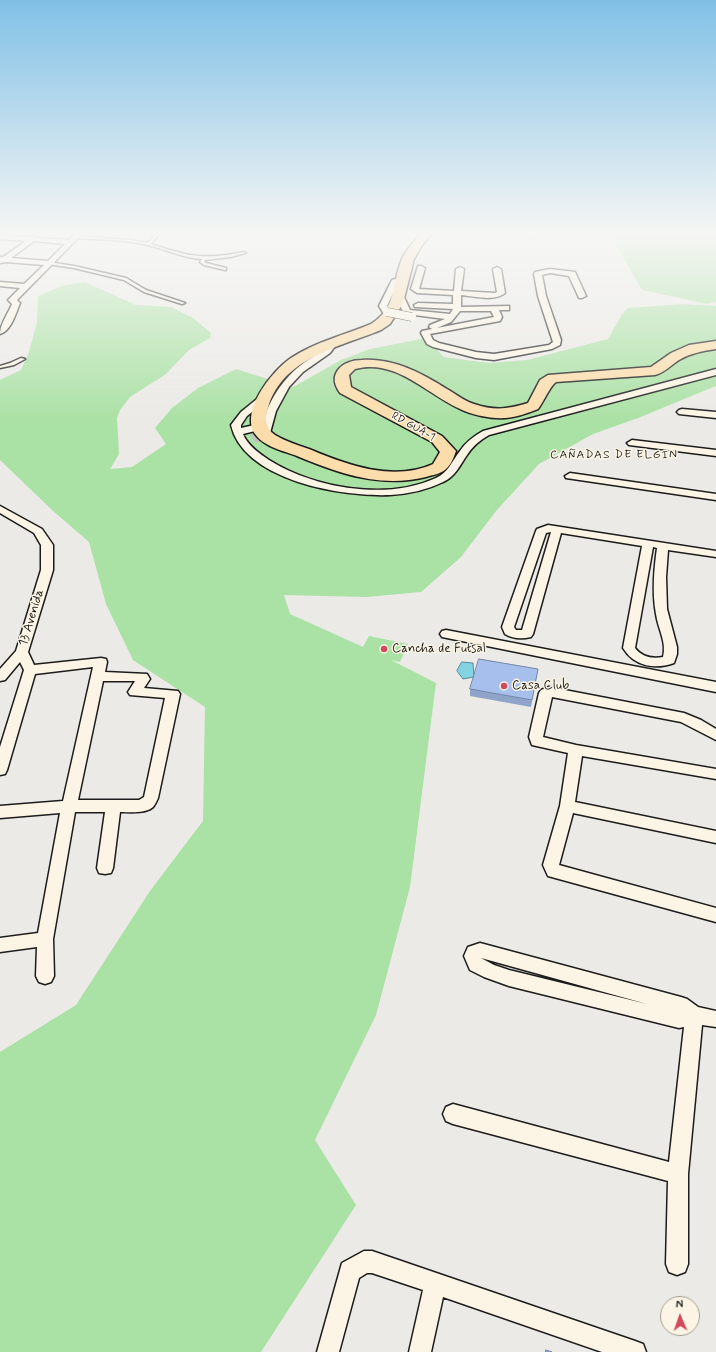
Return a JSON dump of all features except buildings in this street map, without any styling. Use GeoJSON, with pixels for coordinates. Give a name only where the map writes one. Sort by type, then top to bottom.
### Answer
{"type":"FeatureCollection","features":[{"type":"Feature","properties":{"kind":"main road"},"geometry":{"type":"LineString","coordinates":[[260,432],[258,417],[265,397],[277,378],[296,361],[376,327],[385,321],[397,303],[398,297]]}},
{"type":"Feature","properties":{"kind":"main road","name":"RD GUA-1"},"geometry":{"type":"LineString","coordinates":[[260,432],[271,440],[313,457],[358,472],[382,476],[398,476],[421,473],[439,467],[445,460],[448,451],[437,439],[345,390],[341,381],[342,374],[346,370],[352,366],[360,364],[388,365],[402,369],[467,407],[509,413],[534,406],[545,383],[553,378],[655,371],[676,356],[694,348],[716,344]]}},
{"type":"Feature","properties":{"kind":"street"},"geometry":{"type":"LineString","coordinates":[[1,330],[9,320],[16,303],[9,299],[11,297]]}},
{"type":"Feature","properties":{"kind":"street"},"geometry":{"type":"LineString","coordinates":[[387,297],[383,306],[387,312],[412,317],[450,318]]}},
{"type":"Feature","properties":{"kind":"street"},"geometry":{"type":"LineString","coordinates":[[400,297],[407,312],[450,318]]}},
{"type":"Feature","properties":{"kind":"street"},"geometry":{"type":"LineString","coordinates":[[425,333],[432,327],[450,318],[457,308],[457,297]]}},
{"type":"Feature","properties":{"kind":"street"},"geometry":{"type":"LineString","coordinates":[[425,333],[430,342],[436,345],[485,356],[501,356],[552,346],[557,344],[557,340],[542,297]]}},
{"type":"Feature","properties":{"kind":"street"},"geometry":{"type":"LineString","coordinates":[[418,305],[457,308],[506,308]]}},
{"type":"Feature","properties":{"kind":"street"},"geometry":{"type":"LineString","coordinates":[[425,333],[497,319],[498,317],[494,309]]}},
{"type":"Feature","properties":{"kind":"street"},"geometry":{"type":"LineString","coordinates":[[332,345],[327,352],[308,364],[291,379],[276,398],[268,422],[260,432],[253,445],[265,455],[289,467],[364,492]]}},
{"type":"Feature","properties":{"kind":"street"},"geometry":{"type":"LineString","coordinates":[[265,397],[244,414],[236,425],[239,438],[266,464],[316,485],[347,492],[399,492],[440,480],[451,473],[466,449],[475,440],[486,433],[716,372]]}},
{"type":"Feature","properties":{"kind":"street"},"geometry":{"type":"LineString","coordinates":[[682,412],[716,415]]}},
{"type":"Feature","properties":{"kind":"street"},"geometry":{"type":"LineString","coordinates":[[238,433],[246,430],[260,432]]}},
{"type":"Feature","properties":{"kind":"street"},"geometry":{"type":"LineString","coordinates":[[632,443],[716,453]]}},
{"type":"Feature","properties":{"kind":"street"},"geometry":{"type":"LineString","coordinates":[[570,476],[716,497]]}},
{"type":"Feature","properties":{"kind":"street","name":"13 Avenida"},"geometry":{"type":"LineString","coordinates":[[0,509],[38,531],[47,545],[47,570],[22,652],[30,670]]}},
{"type":"Feature","properties":{"kind":"street"},"geometry":{"type":"LineString","coordinates":[[556,532],[527,634],[514,634],[509,631],[508,627],[540,534],[556,532],[647,547],[716,562]]}},
{"type":"Feature","properties":{"kind":"street"},"geometry":{"type":"LineString","coordinates":[[647,547],[629,648],[631,653],[636,657],[655,662],[664,662],[669,660],[672,653],[661,610],[662,550]]}},
{"type":"Feature","properties":{"kind":"street"},"geometry":{"type":"LineString","coordinates":[[662,550],[716,554]]}},
{"type":"Feature","properties":{"kind":"street"},"geometry":{"type":"LineString","coordinates":[[446,634],[716,687]]}},
{"type":"Feature","properties":{"kind":"street"},"geometry":{"type":"LineString","coordinates":[[0,676],[22,652]]}},
{"type":"Feature","properties":{"kind":"street"},"geometry":{"type":"LineString","coordinates":[[0,770],[30,670],[101,662],[69,806],[45,939],[45,976]]}},
{"type":"Feature","properties":{"kind":"street"},"geometry":{"type":"LineString","coordinates":[[0,812],[69,806],[140,806],[148,803],[151,798],[173,694],[135,692],[144,679],[142,677],[98,676]]}},
{"type":"Feature","properties":{"kind":"street"},"geometry":{"type":"LineString","coordinates":[[716,735],[696,723],[684,718],[546,693],[536,739],[537,741],[576,750],[716,774]]}},
{"type":"Feature","properties":{"kind":"street"},"geometry":{"type":"LineString","coordinates":[[576,750],[568,806],[551,865],[554,871],[716,915]]}},
{"type":"Feature","properties":{"kind":"street"},"geometry":{"type":"LineString","coordinates":[[105,868],[113,806]]}},
{"type":"Feature","properties":{"kind":"street"},"geometry":{"type":"LineString","coordinates":[[568,806],[716,837]]}},
{"type":"Feature","properties":{"kind":"street"},"geometry":{"type":"LineString","coordinates":[[0,945],[45,939]]}},
{"type":"Feature","properties":{"kind":"street"},"geometry":{"type":"LineString","coordinates":[[694,1015],[679,1020],[509,978],[490,972],[476,965],[472,956],[474,952],[480,950],[681,1005],[694,1015],[716,1019]]}},
{"type":"Feature","properties":{"kind":"street"},"geometry":{"type":"LineString","coordinates":[[677,1264],[678,1174],[694,1015]]}},
{"type":"Feature","properties":{"kind":"street"},"geometry":{"type":"LineString","coordinates":[[453,1114],[678,1174]]}},
{"type":"Feature","properties":{"kind":"street"},"geometry":{"type":"LineString","coordinates":[[328,1352],[350,1271],[364,1262],[372,1262],[635,1352]]}},
{"type":"Feature","properties":{"kind":"street"},"geometry":{"type":"LineString","coordinates":[[420,1352],[435,1283]]}},
{"type":"Feature","properties":{"kind":"lane"},"geometry":{"type":"LineString","coordinates":[[164,297],[183,303]]}},
{"type":"Feature","properties":{"kind":"lane"},"geometry":{"type":"LineString","coordinates":[[0,367],[23,359]]}},
{"type":"Feature","properties":{"kind":"green space"},"geometry":{"type":"Polygon","coordinates":[[[38,297],[118,297],[136,305],[171,307],[193,318],[211,333],[210,338],[189,350],[166,374],[130,397],[120,410],[117,418],[119,454],[110,469],[132,467],[166,444],[155,428],[172,408],[198,388],[236,369],[293,387],[341,360],[370,349],[426,338],[444,357],[489,363],[527,360],[608,339],[622,314],[628,308],[685,304],[716,306],[716,386],[638,418],[593,434],[539,464],[496,511],[461,557],[421,592],[367,597],[284,595],[290,614],[363,647],[369,636],[408,644],[400,662],[391,660],[436,683],[410,887],[376,1015],[315,1140],[356,1205],[261,1352],[0,1352],[0,1052],[76,1005],[150,891],[203,821],[205,707],[133,660],[106,604],[89,542],[52,510],[0,460],[0,380],[21,370],[29,352],[37,322],[38,297]]]}},
{"type":"Feature","properties":{"kind":"green space"},"geometry":{"type":"Polygon","coordinates":[[[675,297],[716,297],[716,302],[707,304],[675,297]]]}},
{"type":"Feature","properties":{"kind":"water"},"geometry":{"type":"Polygon","coordinates":[[[462,662],[473,663],[474,677],[463,679],[457,671],[462,662]]]}},
{"type":"Feature","properties":{"kind":"tunnel"},"geometry":{"type":"LineString","coordinates":[[253,439],[267,431]]}},
{"type":"Feature","properties":{"kind":"place","name":"Cancha de Futsal"},"geometry":{"type":"Point","coordinates":[384,649]}},
{"type":"Feature","properties":{"kind":"place","name":"Casa Club"},"geometry":{"type":"Point","coordinates":[504,686]}},
{"type":"Feature","properties":{"kind":"district","name":"CAÑADAS DE ELGIN"},"geometry":{"type":"Point","coordinates":[614,455]}}]}
